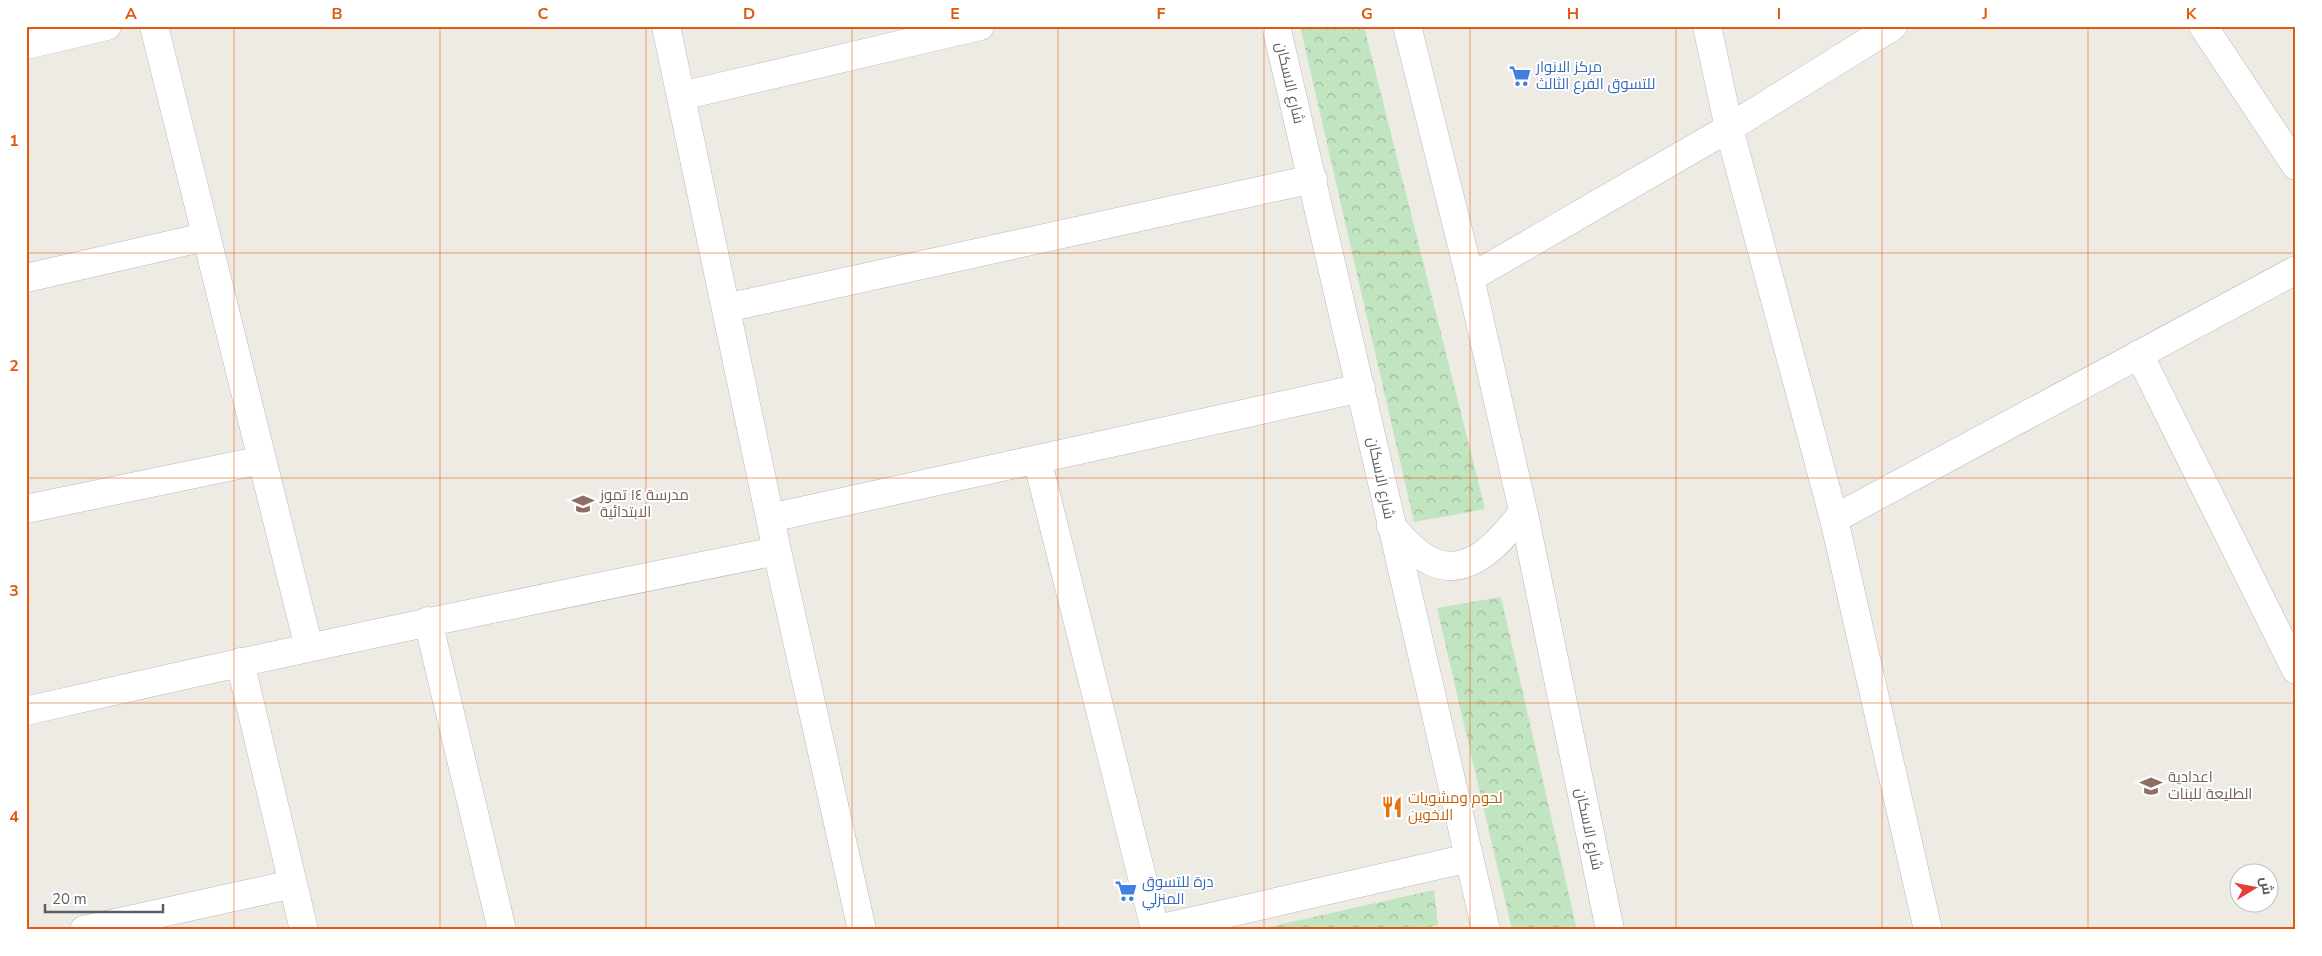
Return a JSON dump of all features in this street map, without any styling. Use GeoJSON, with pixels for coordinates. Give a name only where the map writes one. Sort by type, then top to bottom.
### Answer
{"type":"FeatureCollection","features":[{"type":"Feature","properties":{"kind":"street"},"geometry":{"type":"LineString","coordinates":[[26,45],[108,26]]}},
{"type":"Feature","properties":{"kind":"street"},"geometry":{"type":"LineString","coordinates":[[154,26],[205,237],[309,648]]}},
{"type":"Feature","properties":{"kind":"street"},"geometry":{"type":"LineString","coordinates":[[666,26],[777,551],[862,930]]}},
{"type":"Feature","properties":{"kind":"street"},"geometry":{"type":"LineString","coordinates":[[681,96],[980,26]]}},
{"type":"Feature","properties":{"kind":"street","name":"شارع الاسكان"},"geometry":{"type":"LineString","coordinates":[[1276,26],[1486,930]]}},
{"type":"Feature","properties":{"kind":"street","name":"شارع الاسكان"},"geometry":{"type":"LineString","coordinates":[[1407,26],[1470,278],[1523,512],[1610,930]]}},
{"type":"Feature","properties":{"kind":"street"},"geometry":{"type":"LineString","coordinates":[[1707,26],[1729,128],[1834,519],[1928,930]]}},
{"type":"Feature","properties":{"kind":"street"},"geometry":{"type":"LineString","coordinates":[[1470,278],[1729,128],[1893,26]]}},
{"type":"Feature","properties":{"kind":"street"},"geometry":{"type":"LineString","coordinates":[[2203,26],[2296,166]]}},
{"type":"Feature","properties":{"kind":"street"},"geometry":{"type":"LineString","coordinates":[[726,308],[1313,180]]}},
{"type":"Feature","properties":{"kind":"street"},"geometry":{"type":"LineString","coordinates":[[26,278],[205,237]]}},
{"type":"Feature","properties":{"kind":"street"},"geometry":{"type":"LineString","coordinates":[[1834,519],[2296,270]]}},
{"type":"Feature","properties":{"kind":"street"},"geometry":{"type":"LineString","coordinates":[[2139,354],[2296,670]]}},
{"type":"Feature","properties":{"kind":"street"},"geometry":{"type":"LineString","coordinates":[[770,518],[1361,388]]}},
{"type":"Feature","properties":{"kind":"street"},"geometry":{"type":"LineString","coordinates":[[1037,459],[1154,930],[1469,858]]}},
{"type":"Feature","properties":{"kind":"street"},"geometry":{"type":"LineString","coordinates":[[26,509],[262,460]]}},
{"type":"Feature","properties":{"kind":"street"},"geometry":{"type":"LineString","coordinates":[[1391,526],[1412,549],[1427,559],[1442,564],[1454,565],[1467,562],[1487,553],[1502,539],[1523,512]]}},
{"type":"Feature","properties":{"kind":"street"},"geometry":{"type":"LineString","coordinates":[[26,711],[428,621],[777,551]]}},
{"type":"Feature","properties":{"kind":"street"},"geometry":{"type":"LineString","coordinates":[[428,621],[502,930]]}},
{"type":"Feature","properties":{"kind":"street"},"geometry":{"type":"LineString","coordinates":[[240,662],[304,930]]}},
{"type":"Feature","properties":{"kind":"street"},"geometry":{"type":"LineString","coordinates":[[84,930],[293,884]]}},
{"type":"Feature","properties":{"kind":"green space"},"geometry":{"type":"Polygon","coordinates":[[[1300,26],[1364,26],[1485,509],[1414,522],[1300,26]]]}},
{"type":"Feature","properties":{"kind":"green space"},"geometry":{"type":"Polygon","coordinates":[[[1501,597],[1577,930],[1512,930],[1437,608],[1501,597]]]}},
{"type":"Feature","properties":{"kind":"green space"},"geometry":{"type":"Polygon","coordinates":[[[1434,890],[1438,925],[1417,930],[1256,930],[1434,890]]]}},
{"type":"Feature","properties":{"kind":"place","name":"مركز الانوار للتسوق الفرع الثالث"},"geometry":{"type":"Point","coordinates":[1520,76]}},
{"type":"Feature","properties":{"kind":"place","name":"مدرسة ١٤ تموز الابتدائية"},"geometry":{"type":"Point","coordinates":[583,504]}},
{"type":"Feature","properties":{"kind":"place","name":"اعدادية الطليعة للبنات"},"geometry":{"type":"Point","coordinates":[2151,786]}},
{"type":"Feature","properties":{"kind":"place","name":"لحوم ومشويات الاخوين"},"geometry":{"type":"Point","coordinates":[1392,807]}},
{"type":"Feature","properties":{"kind":"place","name":"درة للتسوق المنزلي"},"geometry":{"type":"Point","coordinates":[1126,891]}}]}
